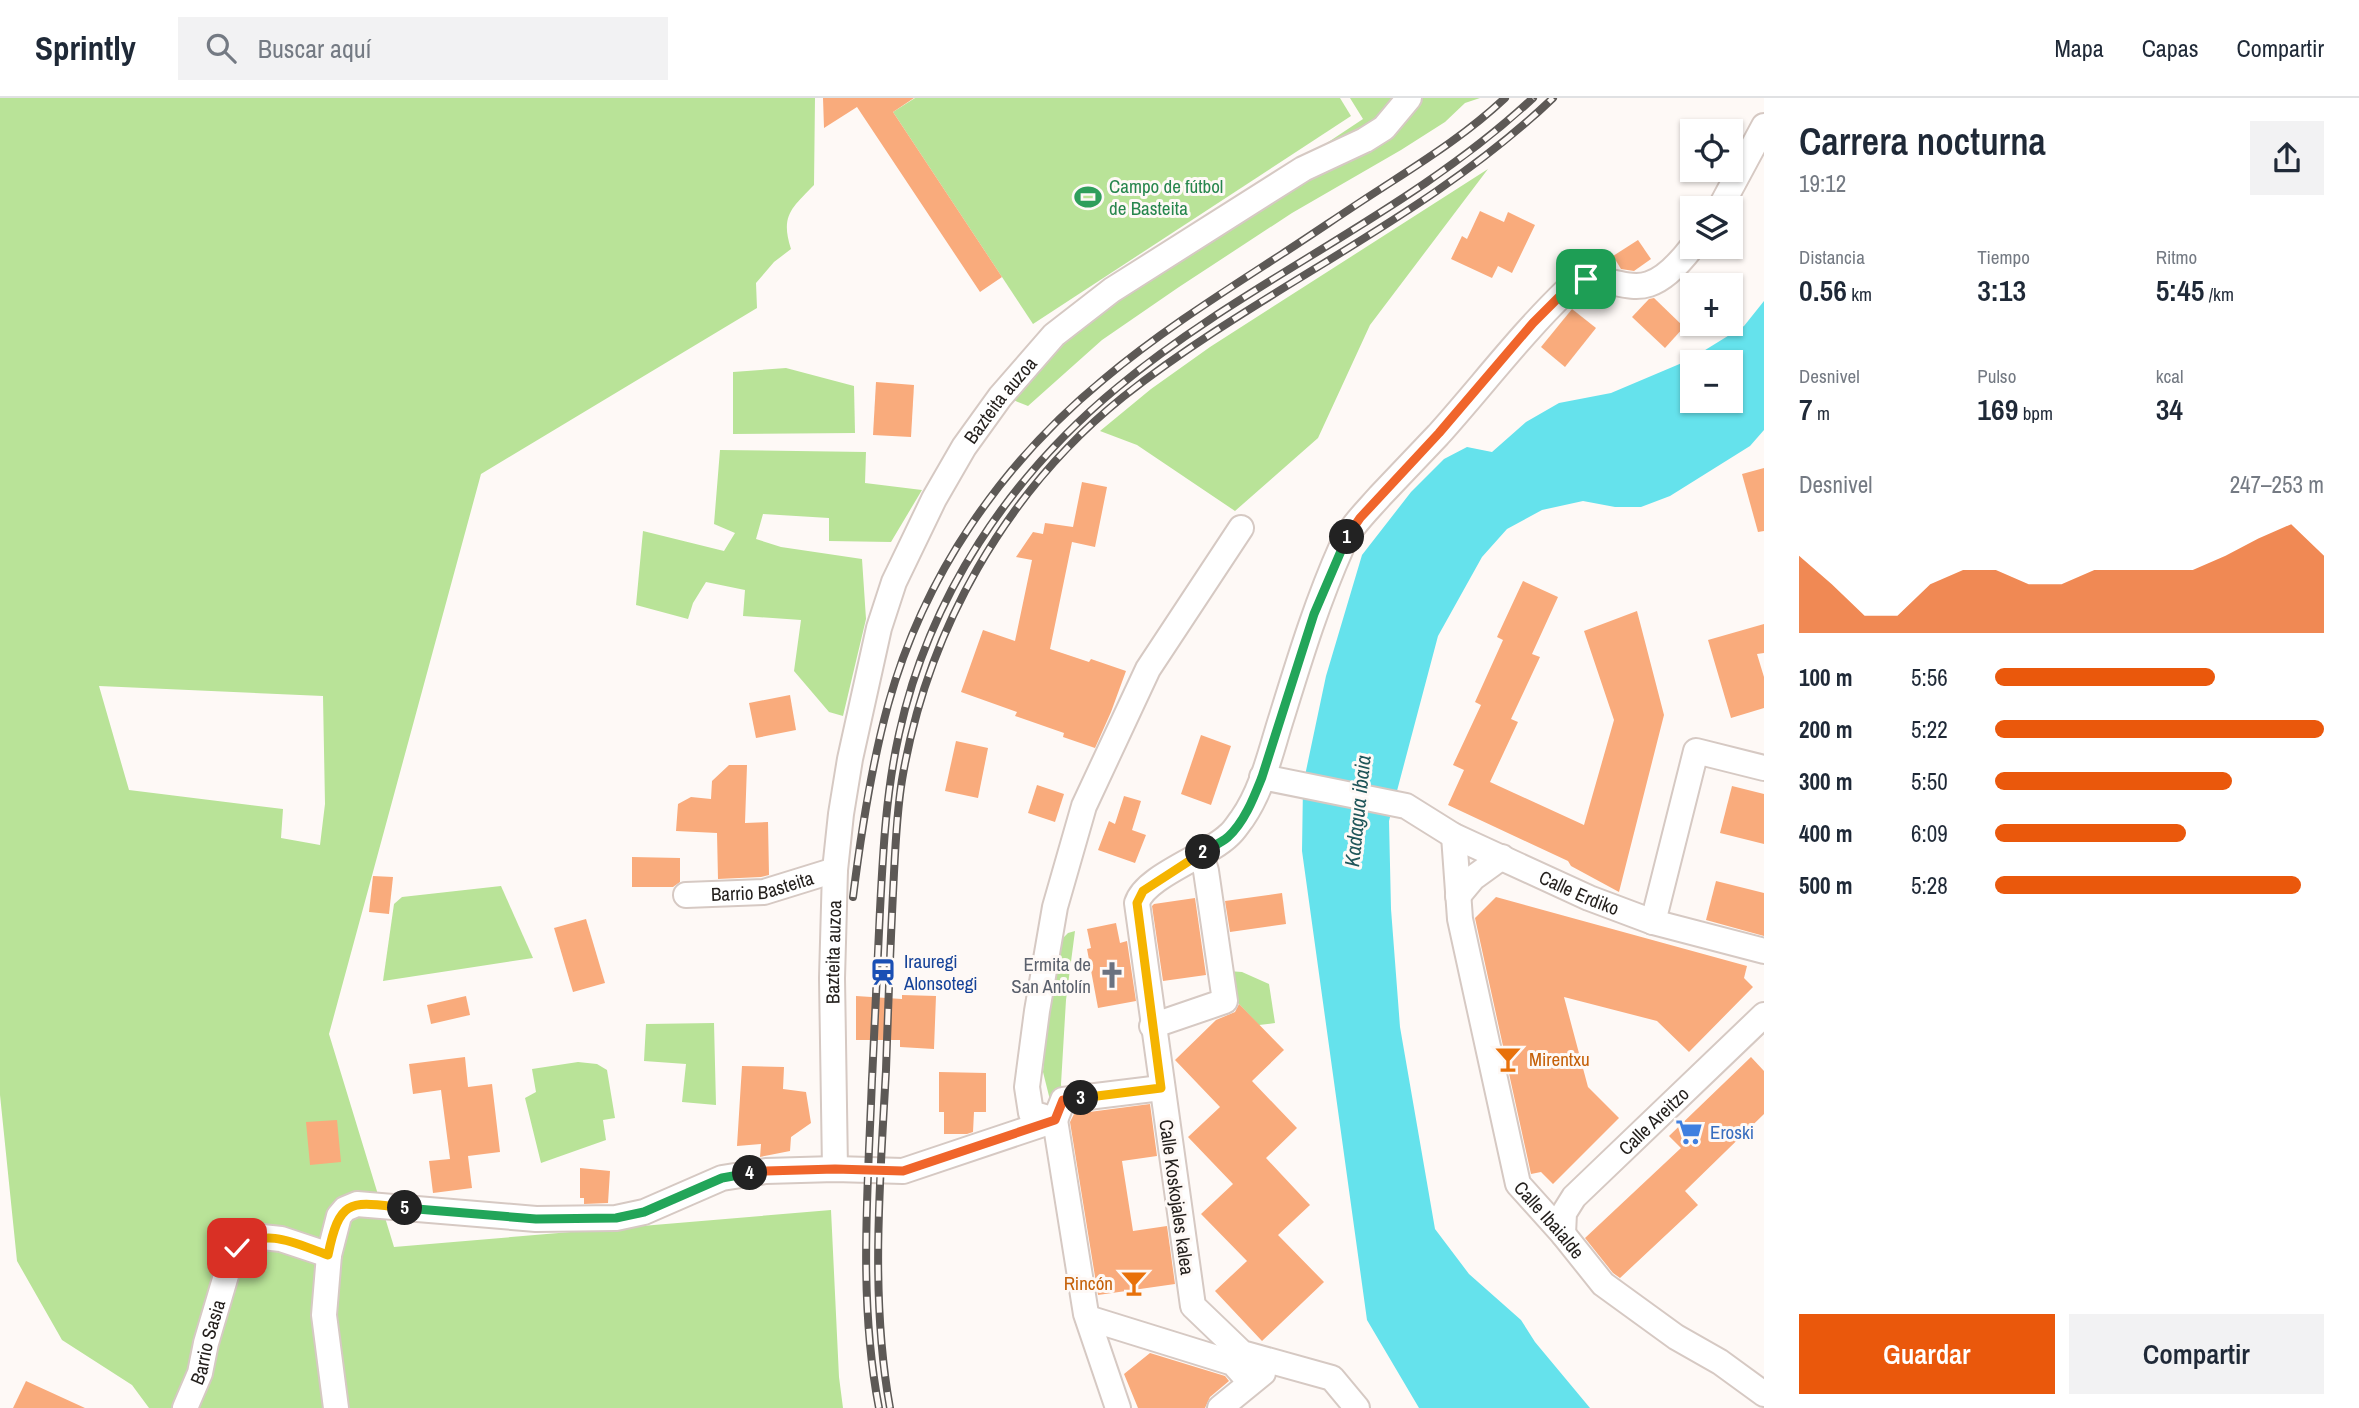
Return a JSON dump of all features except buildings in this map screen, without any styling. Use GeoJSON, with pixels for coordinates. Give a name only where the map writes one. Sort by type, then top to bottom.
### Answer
{"type":"FeatureCollection","features":[{"type":"Feature","properties":{"kind":"street","name":"Bazteita auzoa"},"geometry":{"type":"LineString","coordinates":[[835,1169],[832,978],[835,870],[841,814],[876,639],[894,582],[934,499],[964,447],[1000,397],[1054,335],[1112,290],[1303,169],[1365,141],[1384,128],[1409,98]]}},
{"type":"Feature","properties":{"kind":"street"},"geometry":{"type":"LineString","coordinates":[[1726,196],[1764,126]]}},
{"type":"Feature","properties":{"kind":"street","name":"Calle Koskojales kalea"},"geometry":{"type":"LineString","coordinates":[[1178,1346],[1190,1341],[1194,1334],[1193,1306],[1137,903],[1143,891],[1228,837],[1243,817],[1262,777],[1314,614],[1343,542],[1360,518],[1439,433],[1533,323],[1571,285],[1594,279],[1647,285],[1683,259]]}},
{"type":"Feature","properties":{"kind":"street"},"geometry":{"type":"LineString","coordinates":[[1055,1120],[1031,1113],[1027,1087],[1055,907],[1084,806],[1148,669],[1241,528]]}},
{"type":"Feature","properties":{"kind":"street"},"geometry":{"type":"LineString","coordinates":[[1653,922],[1696,751],[1764,768]]}},
{"type":"Feature","properties":{"kind":"street","name":"Calle Erdiko"},"geometry":{"type":"LineString","coordinates":[[1262,777],[1406,806],[1454,836],[1589,898],[1653,922],[1764,951]]}},
{"type":"Feature","properties":{"kind":"street","name":"Calle Ibaialde"},"geometry":{"type":"LineString","coordinates":[[1454,836],[1460,919],[1518,1185],[1563,1234],[1603,1284],[1676,1337],[1720,1362],[1764,1394]]}},
{"type":"Feature","properties":{"kind":"street"},"geometry":{"type":"LineString","coordinates":[[1152,1026],[1222,995],[1206,871],[1201,853]]}},
{"type":"Feature","properties":{"kind":"street"},"geometry":{"type":"LineString","coordinates":[[1458,896],[1473,878],[1502,857]]}},
{"type":"Feature","properties":{"kind":"street","name":"Barrio Basteita"},"geometry":{"type":"LineString","coordinates":[[686,895],[764,892],[835,870]]}},
{"type":"Feature","properties":{"kind":"street","name":"Calle Areitzo"},"geometry":{"type":"LineString","coordinates":[[1563,1234],[1564,1213],[1574,1197],[1764,1015]]}},
{"type":"Feature","properties":{"kind":"street"},"geometry":{"type":"LineString","coordinates":[[1118,1408],[1088,1318],[1055,1120],[1063,1100],[1161,1088]]}},
{"type":"Feature","properties":{"kind":"street"},"geometry":{"type":"LineString","coordinates":[[336,1408],[324,1315],[328,1255],[339,1216],[345,1209],[357,1204],[536,1219],[616,1218],[644,1212],[722,1178],[766,1171],[903,1171],[1055,1120]]}},
{"type":"Feature","properties":{"kind":"street"},"geometry":{"type":"LineString","coordinates":[[1529,1196],[1559,1203],[1574,1197]]}},
{"type":"Feature","properties":{"kind":"street","name":"Barrio Sasia"},"geometry":{"type":"LineString","coordinates":[[185,1408],[200,1373],[206,1343],[230,1262],[237,1248],[262,1237],[281,1239],[328,1255]]}},
{"type":"Feature","properties":{"kind":"street"},"geometry":{"type":"LineString","coordinates":[[1193,1306],[1242,1353],[1332,1378],[1357,1408]]}},
{"type":"Feature","properties":{"kind":"street"},"geometry":{"type":"LineString","coordinates":[[1088,1318],[1233,1363],[1250,1382]]}},
{"type":"Feature","properties":{"kind":"street"},"geometry":{"type":"LineString","coordinates":[[1220,1408],[1278,1362]]}},
{"type":"Feature","properties":{"kind":"green space"},"geometry":{"type":"Polygon","coordinates":[[[0,98],[815,98],[814,185],[790,213],[787,228],[791,249],[774,262],[756,283],[757,308],[481,474],[329,1034],[394,1247],[831,1210],[839,1377],[843,1408],[149,1408],[132,1385],[62,1340],[17,1261],[0,1095],[0,98]],[[99,686],[129,790],[283,809],[281,838],[320,845],[325,804],[323,696],[99,686]]]}},
{"type":"Feature","properties":{"kind":"green space","name":"Campo de fútbol de Basteita"},"geometry":{"type":"Polygon","coordinates":[[[915,98],[1340,98],[1351,116],[1033,324],[893,112],[915,98]]]}},
{"type":"Feature","properties":{"kind":"green space"},"geometry":{"type":"Polygon","coordinates":[[[1350,98],[1480,98],[1465,103],[1445,122],[1292,213],[1179,287],[1102,340],[1028,406],[1008,398],[1044,331],[1363,119],[1350,98]]]}},
{"type":"Feature","properties":{"kind":"green space"},"geometry":{"type":"Polygon","coordinates":[[[1488,169],[1370,325],[1318,438],[1235,511],[1137,445],[1100,431],[1151,389],[1210,347],[1488,169]]]}},
{"type":"Feature","properties":{"kind":"green space"},"geometry":{"type":"Polygon","coordinates":[[[786,368],[854,386],[855,433],[733,434],[733,372],[786,368]]]}},
{"type":"Feature","properties":{"kind":"green space"},"geometry":{"type":"Polygon","coordinates":[[[720,450],[866,452],[865,483],[922,490],[891,542],[829,541],[829,518],[763,514],[756,539],[781,547],[862,559],[866,619],[843,716],[829,712],[794,671],[801,620],[743,616],[745,590],[706,582],[693,603],[688,619],[636,605],[643,531],[724,551],[735,533],[714,524],[720,450]]]}},
{"type":"Feature","properties":{"kind":"green space"},"geometry":{"type":"Polygon","coordinates":[[[501,886],[533,958],[383,981],[394,904],[402,897],[501,886]]]}},
{"type":"Feature","properties":{"kind":"green space"},"geometry":{"type":"Polygon","coordinates":[[[1075,931],[1066,1000],[1061,1084],[1063,1100],[1055,1120],[1043,1072],[1047,1009],[1058,943],[1068,933],[1075,931]]]}},
{"type":"Feature","properties":{"kind":"green space"},"geometry":{"type":"Polygon","coordinates":[[[1228,971],[1242,972],[1269,984],[1275,1023],[1259,1025],[1236,1001],[1228,971]]]}},
{"type":"Feature","properties":{"kind":"green space"},"geometry":{"type":"Polygon","coordinates":[[[714,1023],[716,1105],[682,1102],[686,1064],[644,1061],[646,1024],[714,1023]]]}},
{"type":"Feature","properties":{"kind":"green space"},"geometry":{"type":"Polygon","coordinates":[[[578,1062],[597,1064],[607,1070],[615,1118],[603,1120],[606,1140],[541,1163],[525,1098],[536,1092],[532,1069],[578,1062]]]}},
{"type":"Feature","properties":{"kind":"water","name":"Kadagua ibaia"},"geometry":{"type":"Polygon","coordinates":[[[1764,301],[1764,430],[1750,446],[1670,496],[1641,507],[1615,507],[1583,501],[1542,510],[1507,529],[1482,557],[1438,636],[1389,821],[1391,909],[1400,1027],[1435,1229],[1469,1274],[1521,1320],[1535,1342],[1590,1408],[1419,1408],[1367,1320],[1302,851],[1303,785],[1326,676],[1362,555],[1411,492],[1444,459],[1467,447],[1492,452],[1526,422],[1559,403],[1611,393],[1680,364],[1680,413],[1743,413],[1743,350],[1705,350],[1728,336],[1743,336],[1743,327],[1764,301]]]}},
{"type":"Feature","properties":{"kind":"railway"},"geometry":{"type":"LineString","coordinates":[[853,897],[876,752],[903,657],[922,611],[945,567],[1000,485],[1067,412],[1147,345],[1446,146],[1505,98]]}},
{"type":"Feature","properties":{"kind":"railway"},"geometry":{"type":"LineString","coordinates":[[879,1408],[868,1326],[866,1244],[886,822],[899,734],[913,683],[953,588],[979,543],[1009,500],[1042,460],[1118,387],[1168,348],[1220,313],[1434,177],[1485,139],[1533,98]]}},
{"type":"Feature","properties":{"kind":"railway"},"geometry":{"type":"LineString","coordinates":[[890,1408],[880,1324],[878,1239],[897,822],[902,780],[914,725],[930,671],[952,618],[978,568],[1008,521],[1042,476],[1081,435],[1123,397],[1175,358],[1452,180],[1504,141],[1553,98]]}},
{"type":"Feature","properties":{"kind":"place","name":"Campo de fútbol de Basteita"},"geometry":{"type":"Point","coordinates":[1088,197]}},
{"type":"Feature","properties":{"kind":"place","name":"Irauregi Alonsotegi"},"geometry":{"type":"Point","coordinates":[883,972]}},
{"type":"Feature","properties":{"kind":"place","name":"Ermita de San Antolín"},"geometry":{"type":"Point","coordinates":[1112,975]}},
{"type":"Feature","properties":{"kind":"place","name":"Mirentxu"},"geometry":{"type":"Point","coordinates":[1508,1059]}},
{"type":"Feature","properties":{"kind":"place","name":"Eroski"},"geometry":{"type":"Point","coordinates":[1689,1132]}},
{"type":"Feature","properties":{"kind":"place","name":"Rincón"},"geometry":{"type":"Point","coordinates":[1134,1283]}},
{"type":"Feature","properties":{"kind":"route"},"geometry":{"type":"LineString","coordinates":[[237,1248],[262,1237],[281,1239],[328,1255],[339,1216],[345,1209],[357,1204],[536,1219],[616,1218],[644,1212],[722,1178],[766,1171],[903,1171],[1055,1120],[1063,1100],[1161,1088],[1136,911],[1139,897],[1150,886],[1228,837],[1243,817],[1262,777],[1314,614],[1343,542],[1360,518],[1439,433],[1533,323],[1571,285],[1586,279]]}}]}
